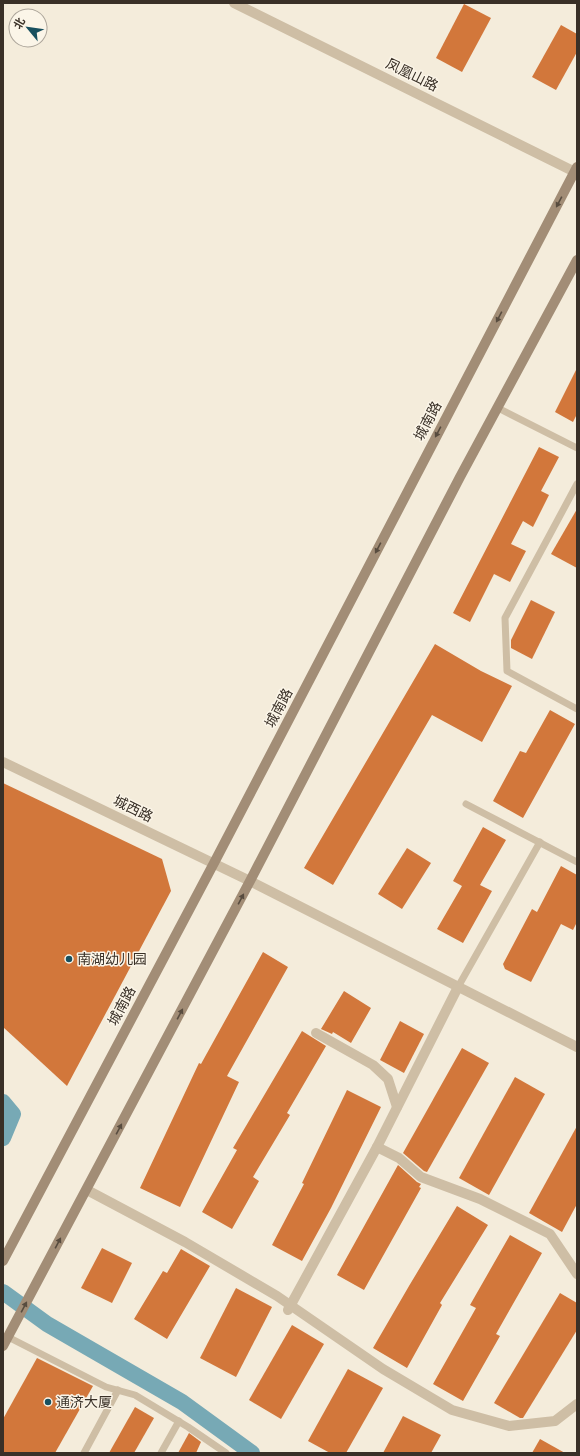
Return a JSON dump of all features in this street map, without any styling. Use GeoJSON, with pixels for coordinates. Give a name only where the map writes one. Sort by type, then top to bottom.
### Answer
{"type":"FeatureCollection","features":[{"type":"Feature","properties":{"kind":"main road","name":"城南路"},"geometry":{"type":"LineString","coordinates":[[5,1258],[214,863],[576,170]]}},
{"type":"Feature","properties":{"kind":"main road"},"geometry":{"type":"LineString","coordinates":[[3,1346],[250,881],[460,477],[577,260]]}},
{"type":"Feature","properties":{"kind":"street","name":"凤凰山路"},"geometry":{"type":"LineString","coordinates":[[234,3],[576,170]]}},
{"type":"Feature","properties":{"kind":"street","name":"城西路"},"geometry":{"type":"LineString","coordinates":[[3,762],[214,863],[577,1047]]}},
{"type":"Feature","properties":{"kind":"street"},"geometry":{"type":"LineString","coordinates":[[289,1307],[377,1148],[458,987]]}},
{"type":"Feature","properties":{"kind":"street"},"geometry":{"type":"LineString","coordinates":[[316,1033],[373,1065],[388,1079],[397,1107]]}},
{"type":"Feature","properties":{"kind":"street"},"geometry":{"type":"LineString","coordinates":[[377,1148],[399,1158],[421,1176],[480,1198],[550,1234],[577,1274]]}},
{"type":"Feature","properties":{"kind":"street"},"geometry":{"type":"LineString","coordinates":[[87,1190],[186,1242],[383,1369],[452,1410],[510,1426],[555,1421],[577,1404]]}},
{"type":"Feature","properties":{"kind":"lane"},"geometry":{"type":"LineString","coordinates":[[498,408],[577,448]]}},
{"type":"Feature","properties":{"kind":"lane"},"geometry":{"type":"LineString","coordinates":[[577,484],[505,618],[507,671],[577,709]]}},
{"type":"Feature","properties":{"kind":"lane"},"geometry":{"type":"LineString","coordinates":[[466,804],[577,862]]}},
{"type":"Feature","properties":{"kind":"lane"},"geometry":{"type":"LineString","coordinates":[[458,987],[540,842]]}},
{"type":"Feature","properties":{"kind":"lane"},"geometry":{"type":"LineString","coordinates":[[8,1337],[106,1387],[136,1395],[179,1421],[225,1453]]}},
{"type":"Feature","properties":{"kind":"lane"},"geometry":{"type":"LineString","coordinates":[[84,1453],[118,1390]]}},
{"type":"Feature","properties":{"kind":"lane"},"geometry":{"type":"LineString","coordinates":[[161,1453],[179,1421]]}},
{"type":"Feature","properties":{"kind":"building"},"geometry":{"type":"Polygon","coordinates":[[[464,4],[491,18],[462,72],[436,58],[464,4]]]}},
{"type":"Feature","properties":{"kind":"building"},"geometry":{"type":"Polygon","coordinates":[[[561,25],[577,34],[577,52],[556,90],[532,77],[561,25]]]}},
{"type":"Feature","properties":{"kind":"building"},"geometry":{"type":"Polygon","coordinates":[[[577,368],[577,414],[573,422],[555,412],[577,368]]]}},
{"type":"Feature","properties":{"kind":"building"},"geometry":{"type":"Polygon","coordinates":[[[539,447],[559,457],[541,491],[549,495],[533,527],[523,521],[511,544],[526,551],[510,582],[494,574],[470,622],[453,613],[539,447]]]}},
{"type":"Feature","properties":{"kind":"building"},"geometry":{"type":"Polygon","coordinates":[[[577,509],[577,568],[551,554],[577,509]]]}},
{"type":"Feature","properties":{"kind":"building"},"geometry":{"type":"Polygon","coordinates":[[[531,600],[555,612],[532,659],[511,648],[511,640],[531,600]]]}},
{"type":"Feature","properties":{"kind":"building"},"geometry":{"type":"Polygon","coordinates":[[[435,644],[481,671],[512,686],[482,742],[432,715],[333,885],[304,868],[435,644]]]}},
{"type":"Feature","properties":{"kind":"building"},"geometry":{"type":"Polygon","coordinates":[[[550,710],[575,724],[523,818],[493,801],[520,751],[526,753],[550,710]]]}},
{"type":"Feature","properties":{"kind":"building","name":"南湖幼儿园"},"geometry":{"type":"Polygon","coordinates":[[[3,783],[162,859],[171,891],[67,1086],[3,1027],[3,783]]]}},
{"type":"Feature","properties":{"kind":"building"},"geometry":{"type":"Polygon","coordinates":[[[483,827],[506,840],[480,885],[492,891],[463,943],[437,929],[462,886],[453,881],[483,827]]]}},
{"type":"Feature","properties":{"kind":"building"},"geometry":{"type":"Polygon","coordinates":[[[407,848],[431,863],[402,909],[378,894],[407,848]]]}},
{"type":"Feature","properties":{"kind":"building"},"geometry":{"type":"Polygon","coordinates":[[[561,866],[577,875],[577,922],[573,930],[561,924],[531,982],[505,969],[503,964],[532,909],[537,912],[561,866]]]}},
{"type":"Feature","properties":{"kind":"building"},"geometry":{"type":"Polygon","coordinates":[[[263,952],[288,967],[227,1076],[239,1082],[180,1207],[140,1188],[199,1063],[201,1064],[263,952]]]}},
{"type":"Feature","properties":{"kind":"building"},"geometry":{"type":"Polygon","coordinates":[[[344,991],[371,1008],[351,1043],[333,1032],[332,1034],[321,1029],[344,991]]]}},
{"type":"Feature","properties":{"kind":"building"},"geometry":{"type":"Polygon","coordinates":[[[400,1021],[424,1034],[404,1073],[380,1060],[400,1021]]]}},
{"type":"Feature","properties":{"kind":"building"},"geometry":{"type":"Polygon","coordinates":[[[302,1031],[326,1046],[287,1113],[290,1115],[253,1177],[259,1181],[232,1229],[202,1212],[237,1150],[233,1148],[302,1031]]]}},
{"type":"Feature","properties":{"kind":"building"},"geometry":{"type":"Polygon","coordinates":[[[462,1048],[489,1063],[427,1172],[403,1153],[462,1048]]]}},
{"type":"Feature","properties":{"kind":"building"},"geometry":{"type":"Polygon","coordinates":[[[515,1077],[545,1094],[489,1195],[459,1178],[515,1077]]]}},
{"type":"Feature","properties":{"kind":"building"},"geometry":{"type":"Polygon","coordinates":[[[347,1090],[381,1107],[331,1208],[302,1261],[272,1245],[304,1184],[302,1183],[347,1090]]]}},
{"type":"Feature","properties":{"kind":"building"},"geometry":{"type":"Polygon","coordinates":[[[577,1126],[577,1204],[562,1232],[529,1213],[577,1126]]]}},
{"type":"Feature","properties":{"kind":"building"},"geometry":{"type":"Polygon","coordinates":[[[398,1165],[421,1184],[419,1187],[421,1188],[364,1290],[337,1275],[398,1165]]]}},
{"type":"Feature","properties":{"kind":"building"},"geometry":{"type":"Polygon","coordinates":[[[457,1206],[488,1225],[440,1303],[442,1305],[407,1368],[373,1348],[457,1206]]]}},
{"type":"Feature","properties":{"kind":"building"},"geometry":{"type":"Polygon","coordinates":[[[510,1235],[542,1253],[496,1334],[500,1336],[463,1401],[433,1384],[476,1308],[470,1305],[510,1235]]]}},
{"type":"Feature","properties":{"kind":"building"},"geometry":{"type":"Polygon","coordinates":[[[102,1248],[132,1263],[112,1303],[81,1288],[102,1248]]]}},
{"type":"Feature","properties":{"kind":"building"},"geometry":{"type":"Polygon","coordinates":[[[181,1249],[210,1266],[167,1339],[134,1319],[163,1271],[167,1273],[181,1249]]]}},
{"type":"Feature","properties":{"kind":"building"},"geometry":{"type":"Polygon","coordinates":[[[236,1288],[272,1307],[236,1377],[200,1358],[236,1288]]]}},
{"type":"Feature","properties":{"kind":"building"},"geometry":{"type":"Polygon","coordinates":[[[560,1293],[577,1303],[577,1330],[523,1418],[520,1418],[494,1403],[560,1293]]]}},
{"type":"Feature","properties":{"kind":"building"},"geometry":{"type":"Polygon","coordinates":[[[292,1325],[324,1344],[281,1419],[249,1400],[292,1325]]]}},
{"type":"Feature","properties":{"kind":"building","name":"通济大厦"},"geometry":{"type":"Polygon","coordinates":[[[37,1358],[93,1386],[55,1453],[3,1453],[3,1419],[37,1358]]]}},
{"type":"Feature","properties":{"kind":"building"},"geometry":{"type":"Polygon","coordinates":[[[348,1369],[383,1388],[346,1453],[330,1453],[308,1441],[348,1369]]]}},
{"type":"Feature","properties":{"kind":"building"},"geometry":{"type":"Polygon","coordinates":[[[135,1407],[154,1418],[134,1453],[109,1453],[135,1407]]]}},
{"type":"Feature","properties":{"kind":"building"},"geometry":{"type":"Polygon","coordinates":[[[403,1416],[441,1435],[431,1453],[383,1453],[403,1416]]]}},
{"type":"Feature","properties":{"kind":"building"},"geometry":{"type":"Polygon","coordinates":[[[189,1433],[201,1442],[196,1453],[178,1453],[189,1433]]]}},
{"type":"Feature","properties":{"kind":"building"},"geometry":{"type":"Polygon","coordinates":[[[540,1439],[565,1453],[532,1453],[540,1439]]]}},
{"type":"Feature","properties":{"kind":"waterway"},"geometry":{"type":"LineString","coordinates":[[3,1102],[13,1114],[3,1138]]}},
{"type":"Feature","properties":{"kind":"waterway"},"geometry":{"type":"LineString","coordinates":[[3,1292],[47,1324],[182,1402],[252,1453]]}},
{"type":"Feature","properties":{"kind":"place","name":"南湖幼儿园"},"geometry":{"type":"Point","coordinates":[69,959]}},
{"type":"Feature","properties":{"kind":"place","name":"通济大厦"},"geometry":{"type":"Point","coordinates":[48,1402]}}]}
